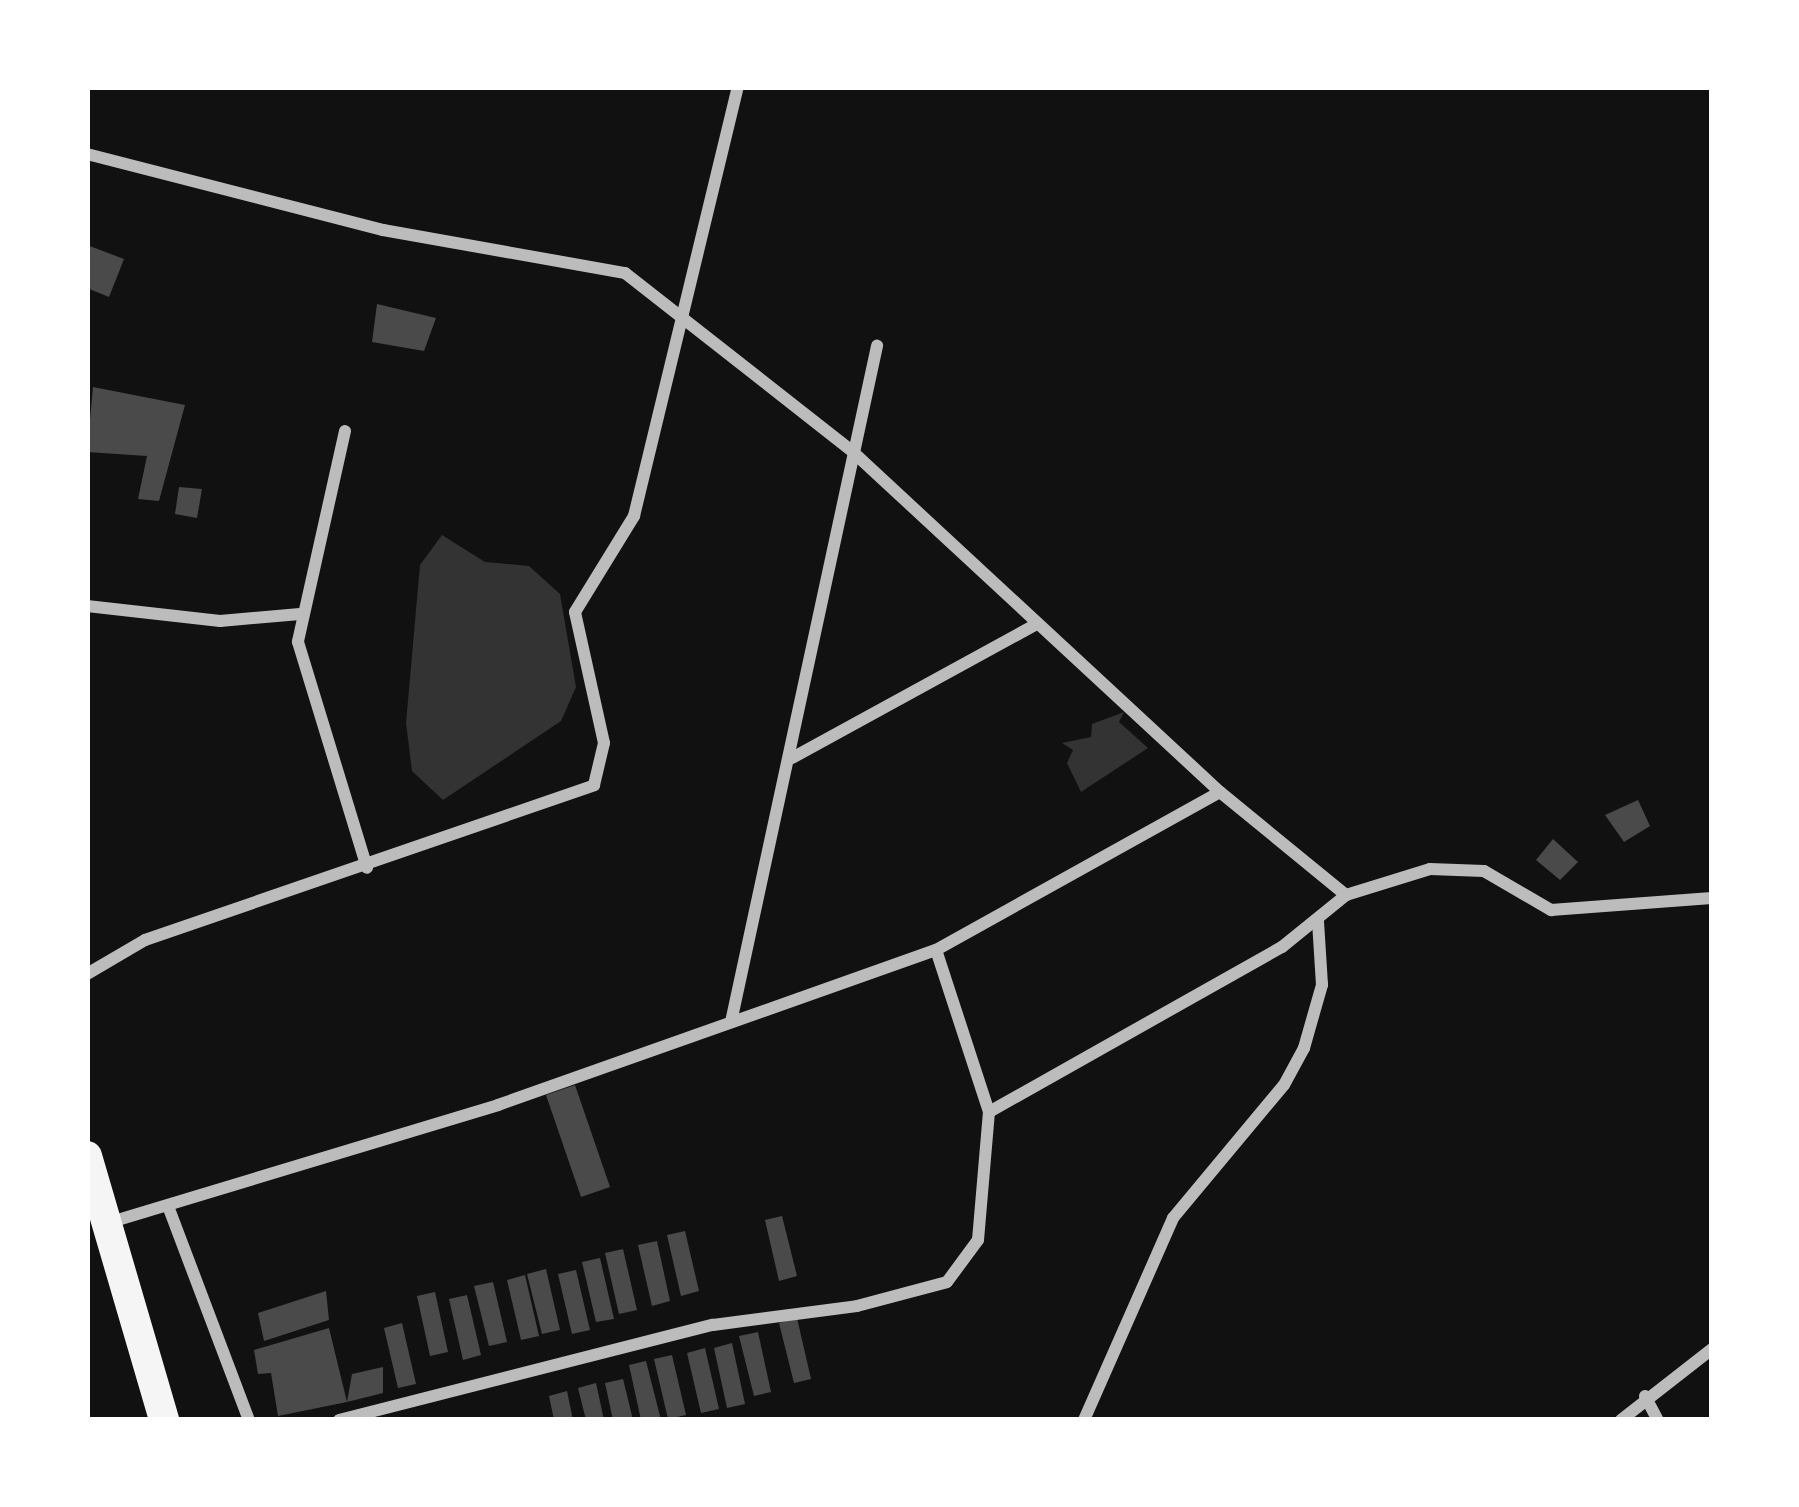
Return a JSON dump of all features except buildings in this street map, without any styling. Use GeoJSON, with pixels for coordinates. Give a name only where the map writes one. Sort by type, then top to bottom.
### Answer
{"type":"FeatureCollection","features":[{"type":"Feature","properties":{"kind":"main road"},"geometry":{"type":"LineString","coordinates":[[87,1156],[110,1222],[164,1420]]}},
{"type":"Feature","properties":{"kind":"street"},"geometry":{"type":"LineString","coordinates":[[87,974],[145,940],[573,794],[603,773],[604,743],[575,612],[634,516],[680,308],[738,87]]}},
{"type":"Feature","properties":{"kind":"street"},"geometry":{"type":"LineString","coordinates":[[87,154],[383,230],[600,266],[680,308],[854,452],[1220,792],[1346,895]]}},
{"type":"Feature","properties":{"kind":"street"},"geometry":{"type":"LineString","coordinates":[[731,1022],[792,758],[877,346]]}},
{"type":"Feature","properties":{"kind":"street"},"geometry":{"type":"LineString","coordinates":[[345,431],[300,614],[302,666],[367,868]]}},
{"type":"Feature","properties":{"kind":"street"},"geometry":{"type":"LineString","coordinates":[[87,605],[220,622],[300,614]]}},
{"type":"Feature","properties":{"kind":"street"},"geometry":{"type":"LineString","coordinates":[[792,758],[1037,624]]}},
{"type":"Feature","properties":{"kind":"street"},"geometry":{"type":"LineString","coordinates":[[110,1222],[498,1105],[936,950],[1220,792]]}},
{"type":"Feature","properties":{"kind":"street"},"geometry":{"type":"LineString","coordinates":[[989,1112],[1318,921],[1346,895],[1460,867],[1484,872],[1551,910],[1712,898]]}},
{"type":"Feature","properties":{"kind":"street"},"geometry":{"type":"LineString","coordinates":[[1084,1420],[1173,1218],[1284,1084],[1304,1048],[1322,985],[1318,921]]}},
{"type":"Feature","properties":{"kind":"street"},"geometry":{"type":"LineString","coordinates":[[339,1420],[713,1325],[856,1306],[947,1282],[978,1240],[989,1112],[936,950]]}},
{"type":"Feature","properties":{"kind":"street"},"geometry":{"type":"LineString","coordinates":[[168,1206],[249,1420]]}},
{"type":"Feature","properties":{"kind":"street"},"geometry":{"type":"LineString","coordinates":[[1621,1420],[1645,1396],[1712,1349]]}},
{"type":"Feature","properties":{"kind":"street"},"geometry":{"type":"LineString","coordinates":[[1645,1396],[1658,1420]]}},
{"type":"Feature","properties":{"kind":"shaded area"},"geometry":{"type":"Polygon","coordinates":[[[442,535],[485,562],[529,566],[560,594],[576,687],[561,721],[443,800],[412,771],[406,723],[420,565],[442,535]]]}},
{"type":"Feature","properties":{"kind":"shaded area"},"geometry":{"type":"Polygon","coordinates":[[[1124,712],[1119,722],[1148,748],[1081,792],[1067,763],[1073,750],[1062,743],[1091,737],[1092,724],[1124,712]]]}}]}
